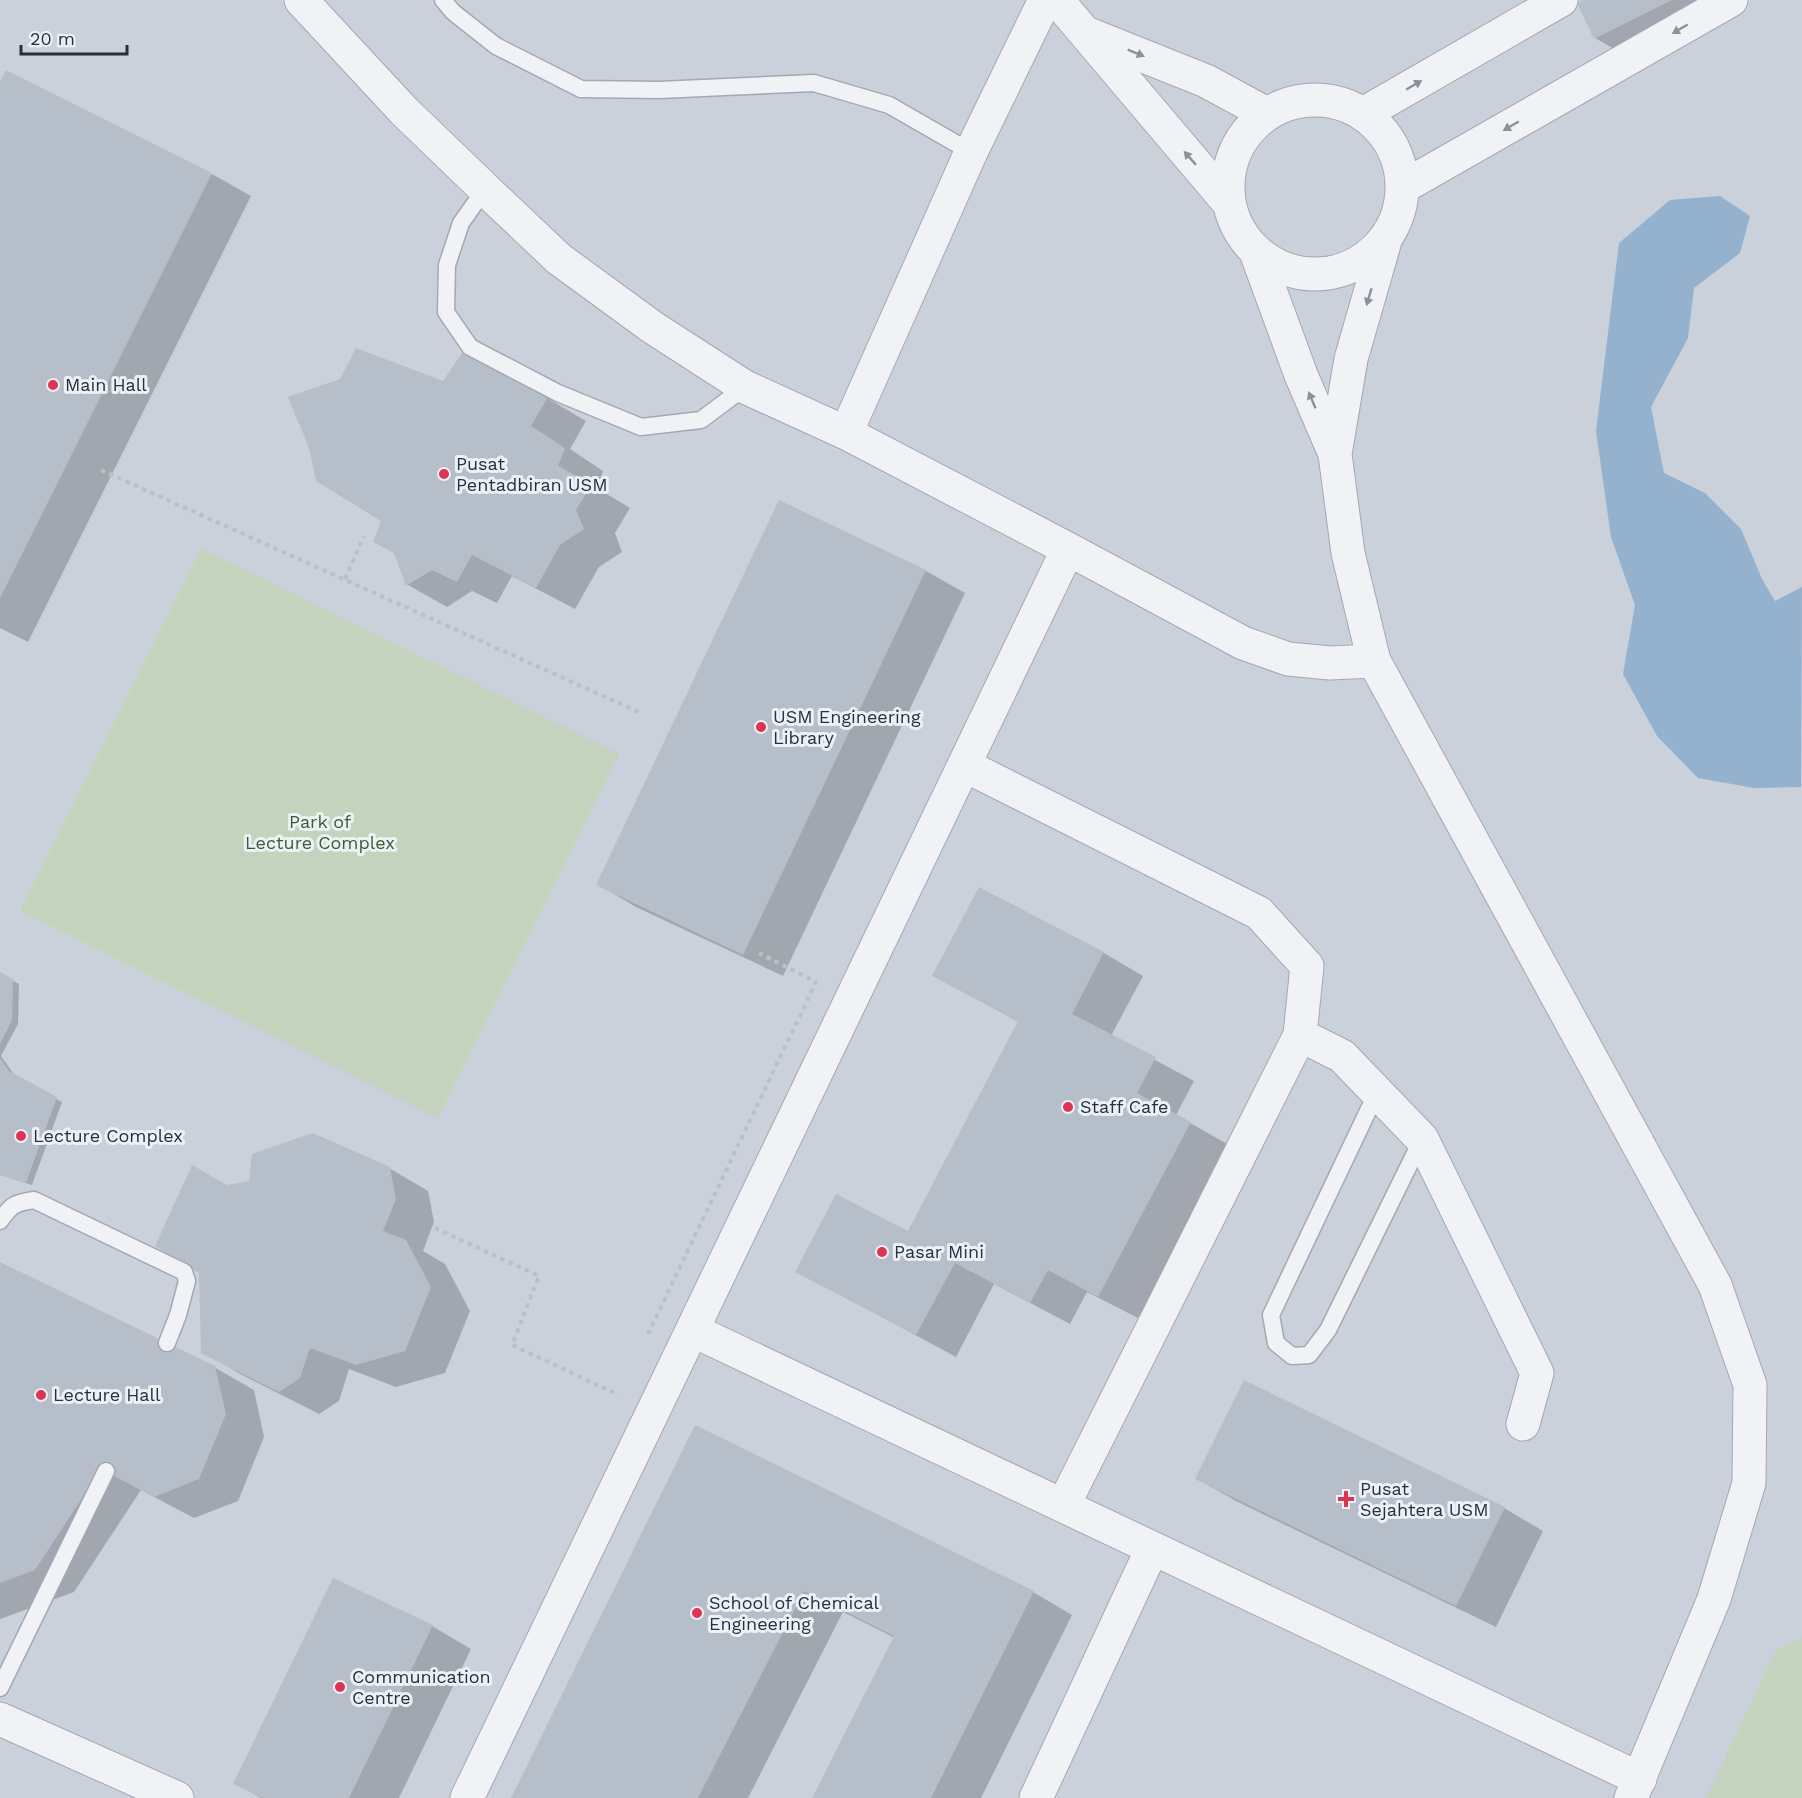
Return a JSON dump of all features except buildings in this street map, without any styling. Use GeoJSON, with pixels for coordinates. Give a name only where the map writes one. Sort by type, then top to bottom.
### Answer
{"type":"FeatureCollection","features":[{"type":"Feature","properties":{"kind":"street"},"geometry":{"type":"LineString","coordinates":[[303,0],[404,111],[559,259],[652,327],[745,387],[846,433],[1243,643],[1288,659],[1330,663],[1374,661]]}},
{"type":"Feature","properties":{"kind":"street"},"geometry":{"type":"LineString","coordinates":[[846,433],[971,152],[1045,0]]}},
{"type":"Feature","properties":{"kind":"street"},"geometry":{"type":"LineString","coordinates":[[1057,0],[1228,202]]}},
{"type":"Feature","properties":{"kind":"street"},"geometry":{"type":"LineString","coordinates":[[1363,114],[1561,0]]}},
{"type":"Feature","properties":{"kind":"street"},"geometry":{"type":"LineString","coordinates":[[1403,188],[1731,0]]}},
{"type":"Feature","properties":{"kind":"street"},"geometry":{"type":"LineString","coordinates":[[1082,32],[1206,81],[1267,114]]}},
{"type":"Feature","properties":{"kind":"street"},"geometry":{"type":"LineString","coordinates":[[692,1330],[1064,1504],[1635,1789],[1714,1599],[1749,1483],[1750,1385],[1714,1284],[1374,661],[1348,553],[1335,454],[1301,375],[1256,252],[1238,229],[1228,202],[1228,177],[1234,152],[1248,131],[1267,114],[1290,103],[1315,100],[1340,103],[1363,114],[1384,133],[1398,158],[1403,188],[1398,216],[1385,241],[1351,359],[1335,454]]}},
{"type":"Feature","properties":{"kind":"street"},"geometry":{"type":"LineString","coordinates":[[1256,252],[1280,268],[1308,274],[1327,273],[1337,272],[1364,260],[1385,241]]}},
{"type":"Feature","properties":{"kind":"street"},"geometry":{"type":"LineString","coordinates":[[467,1798],[1068,549]]}},
{"type":"Feature","properties":{"kind":"street"},"geometry":{"type":"LineString","coordinates":[[964,765],[1258,913],[1307,966],[1300,1035],[1064,1504]]}},
{"type":"Feature","properties":{"kind":"street"},"geometry":{"type":"LineString","coordinates":[[1300,1035],[1342,1056],[1422,1139],[1537,1373],[1523,1424]]}},
{"type":"Feature","properties":{"kind":"street"},"geometry":{"type":"LineString","coordinates":[[1036,1798],[1152,1549]]}},
{"type":"Feature","properties":{"kind":"street"},"geometry":{"type":"LineString","coordinates":[[0,1719],[177,1798]]}},
{"type":"Feature","properties":{"kind":"lane"},"geometry":{"type":"LineString","coordinates":[[443,0],[453,12],[496,46],[581,88],[659,90],[814,83],[889,105],[971,152]]}},
{"type":"Feature","properties":{"kind":"lane"},"geometry":{"type":"LineString","coordinates":[[484,189],[461,223],[447,265],[446,312],[470,347],[558,393],[641,427],[701,420],[745,387]]}},
{"type":"Feature","properties":{"kind":"lane"},"geometry":{"type":"LineString","coordinates":[[1377,1092],[1271,1315],[1275,1343],[1292,1356],[1309,1355],[1328,1330],[1422,1139]]}},
{"type":"Feature","properties":{"kind":"lane"},"geometry":{"type":"LineString","coordinates":[[0,1221],[9,1208],[16,1203],[34,1200],[184,1272],[187,1281],[178,1315],[167,1343]]}},
{"type":"Feature","properties":{"kind":"lane"},"geometry":{"type":"LineString","coordinates":[[0,1688],[106,1471]]}},
{"type":"Feature","properties":{"kind":"path"},"geometry":{"type":"LineString","coordinates":[[101,470],[641,713]]}},
{"type":"Feature","properties":{"kind":"path"},"geometry":{"type":"LineString","coordinates":[[345,579],[364,536]]}},
{"type":"Feature","properties":{"kind":"path"},"geometry":{"type":"LineString","coordinates":[[644,1342],[816,982],[759,953]]}},
{"type":"Feature","properties":{"kind":"path"},"geometry":{"type":"LineString","coordinates":[[435,1228],[540,1276],[512,1345],[619,1395],[624,1385]]}},
{"type":"Feature","properties":{"kind":"shaded area"},"geometry":{"type":"Polygon","coordinates":[[[0,0],[1802,0],[1802,1798],[0,1798],[0,0]]]}},
{"type":"Feature","properties":{"kind":"green space","name":"Park of Lecture Complex"},"geometry":{"type":"Polygon","coordinates":[[[201,548],[619,754],[438,1118],[20,911],[201,548]]]}},
{"type":"Feature","properties":{"kind":"green space"},"geometry":{"type":"Polygon","coordinates":[[[1802,1637],[1802,1798],[1706,1798],[1776,1650],[1802,1637]]]}},
{"type":"Feature","properties":{"kind":"water"},"geometry":{"type":"Polygon","coordinates":[[[1720,196],[1750,216],[1740,253],[1694,288],[1688,338],[1651,407],[1664,473],[1705,493],[1741,529],[1762,579],[1775,601],[1802,587],[1801,787],[1754,788],[1698,778],[1657,736],[1623,674],[1635,605],[1611,537],[1596,431],[1619,243],[1670,200],[1720,196]]]}},
{"type":"Feature","properties":{"kind":"place","name":"Main Hall"},"geometry":{"type":"Point","coordinates":[53,385]}},
{"type":"Feature","properties":{"kind":"place","name":"Pusat Pentadbiran USM"},"geometry":{"type":"Point","coordinates":[444,474]}},
{"type":"Feature","properties":{"kind":"place","name":"USM Engineering Library"},"geometry":{"type":"Point","coordinates":[761,727]}},
{"type":"Feature","properties":{"kind":"place","name":"Staff Cafe"},"geometry":{"type":"Point","coordinates":[1068,1107]}},
{"type":"Feature","properties":{"kind":"place","name":"Lecture Complex"},"geometry":{"type":"Point","coordinates":[21,1136]}},
{"type":"Feature","properties":{"kind":"place","name":"Pasar Mini"},"geometry":{"type":"Point","coordinates":[882,1252]}},
{"type":"Feature","properties":{"kind":"place","name":"Lecture Hall"},"geometry":{"type":"Point","coordinates":[41,1395]}},
{"type":"Feature","properties":{"kind":"place","name":"Pusat Sejahtera USM"},"geometry":{"type":"Point","coordinates":[1346,1499]}},
{"type":"Feature","properties":{"kind":"place","name":"School of Chemical Engineering"},"geometry":{"type":"Point","coordinates":[697,1613]}},
{"type":"Feature","properties":{"kind":"place","name":"Communication Centre"},"geometry":{"type":"Point","coordinates":[340,1687]}}]}
